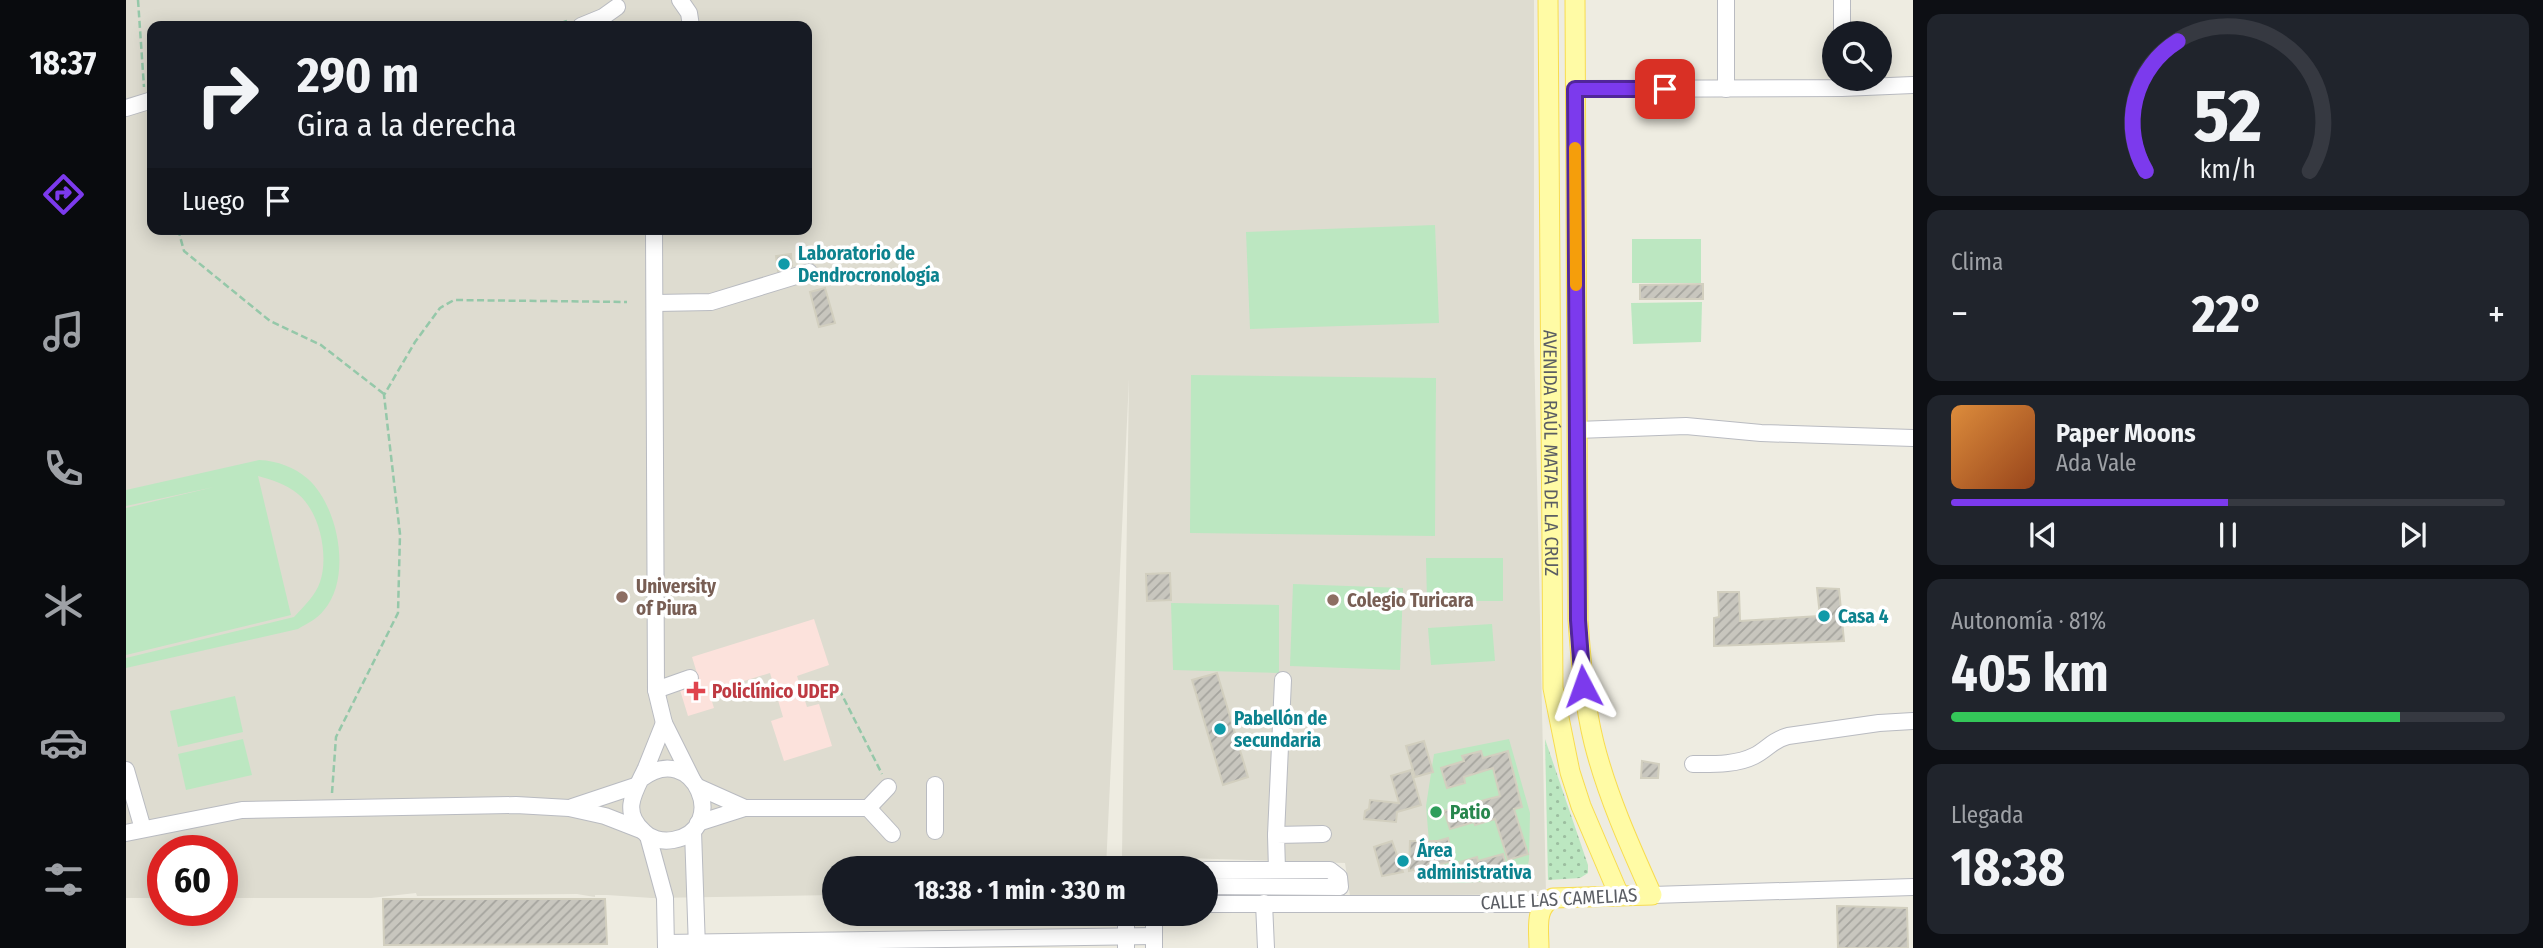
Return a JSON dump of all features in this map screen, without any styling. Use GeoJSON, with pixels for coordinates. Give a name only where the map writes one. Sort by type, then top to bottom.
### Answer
{"type":"FeatureCollection","features":[{"type":"Feature","properties":{"kind":"main road","name":"AVENIDA RAÚL MATA DE LA CRUZ"},"geometry":{"type":"LineString","coordinates":[[1548,0],[1553,688],[1570,772],[1619,895]]}},
{"type":"Feature","properties":{"kind":"main road","name":"AVENIDA RAÚL MATA DE LA CRUZ"},"geometry":{"type":"LineString","coordinates":[[1575,0],[1578,620],[1583,686],[1594,744],[1607,784],[1652,895]]}},
{"type":"Feature","properties":{"kind":"main road"},"geometry":{"type":"LineString","coordinates":[[1567,897],[1587,893],[1603,884],[1605,871],[1602,854]]}},
{"type":"Feature","properties":{"kind":"main road","name":"CALLE LAS CAMELIAS"},"geometry":{"type":"LineString","coordinates":[[1544,904],[1553,898],[1652,895]]}},
{"type":"Feature","properties":{"kind":"main road"},"geometry":{"type":"LineString","coordinates":[[1539,948],[1539,914],[1544,904]]}},
{"type":"Feature","properties":{"kind":"street"},"geometry":{"type":"LineString","coordinates":[[680,0],[690,21]]}},
{"type":"Feature","properties":{"kind":"street"},"geometry":{"type":"LineString","coordinates":[[1716,93],[1726,0]]}},
{"type":"Feature","properties":{"kind":"street"},"geometry":{"type":"LineString","coordinates":[[1842,0],[1842,21]]}},
{"type":"Feature","properties":{"kind":"street"},"geometry":{"type":"LineString","coordinates":[[584,21],[603,17],[619,3]]}},
{"type":"Feature","properties":{"kind":"street"},"geometry":{"type":"LineString","coordinates":[[613,21],[619,3]]}},
{"type":"Feature","properties":{"kind":"street"},"geometry":{"type":"LineString","coordinates":[[1892,84],[1913,85]]}},
{"type":"Feature","properties":{"kind":"street"},"geometry":{"type":"LineString","coordinates":[[1575,89],[1716,93],[1822,85]]}},
{"type":"Feature","properties":{"kind":"street"},"geometry":{"type":"LineString","coordinates":[[126,108],[147,96]]}},
{"type":"Feature","properties":{"kind":"street"},"geometry":{"type":"LineString","coordinates":[[654,235],[656,690],[664,723],[695,783],[703,805],[695,827],[697,945]]}},
{"type":"Feature","properties":{"kind":"street"},"geometry":{"type":"LineString","coordinates":[[656,303],[711,302],[809,272]]}},
{"type":"Feature","properties":{"kind":"street"},"geometry":{"type":"LineString","coordinates":[[1577,430],[1686,426],[1761,433],[1913,438]]}},
{"type":"Feature","properties":{"kind":"street"},"geometry":{"type":"LineString","coordinates":[[656,690],[691,678]]}},
{"type":"Feature","properties":{"kind":"street"},"geometry":{"type":"LineString","coordinates":[[1277,870],[1276,835],[1283,680]]}},
{"type":"Feature","properties":{"kind":"street"},"geometry":{"type":"LineString","coordinates":[[1693,764],[1740,761],[1756,755],[1774,740],[1788,736],[1878,723],[1913,721]]}},
{"type":"Feature","properties":{"kind":"street"},"geometry":{"type":"LineString","coordinates":[[664,723],[632,795],[632,814],[645,833],[665,898],[666,946],[1154,942]]}},
{"type":"Feature","properties":{"kind":"street"},"geometry":{"type":"LineString","coordinates":[[569,808],[638,783],[657,769],[667,768],[685,773],[695,783],[745,808]]}},
{"type":"Feature","properties":{"kind":"street"},"geometry":{"type":"LineString","coordinates":[[126,770],[143,829]]}},
{"type":"Feature","properties":{"kind":"street"},"geometry":{"type":"LineString","coordinates":[[935,785],[935,831]]}},
{"type":"Feature","properties":{"kind":"street"},"geometry":{"type":"LineString","coordinates":[[126,833],[242,810],[516,805],[569,808],[605,816],[657,840],[676,840],[695,827],[745,808],[868,808],[888,787]]}},
{"type":"Feature","properties":{"kind":"street"},"geometry":{"type":"LineString","coordinates":[[868,808],[892,834]]}},
{"type":"Feature","properties":{"kind":"street"},"geometry":{"type":"LineString","coordinates":[[1276,835],[1323,834]]}},
{"type":"Feature","properties":{"kind":"street"},"geometry":{"type":"LineString","coordinates":[[1218,870],[1330,870],[1339,877],[1340,887],[1218,886]]}},
{"type":"Feature","properties":{"kind":"street","name":"CALLE LAS CAMELIAS"},"geometry":{"type":"LineString","coordinates":[[1652,895],[1913,887]]}},
{"type":"Feature","properties":{"kind":"street"},"geometry":{"type":"LineString","coordinates":[[1264,903],[1266,948]]}},
{"type":"Feature","properties":{"kind":"street","name":"CALLE LAS CAMELIAS"},"geometry":{"type":"LineString","coordinates":[[1218,904],[1544,904]]}},
{"type":"Feature","properties":{"kind":"path"},"geometry":{"type":"LineString","coordinates":[[138,0],[147,86]]}},
{"type":"Feature","properties":{"kind":"path"},"geometry":{"type":"LineString","coordinates":[[180,235],[184,251],[271,321],[321,345],[384,395]]}},
{"type":"Feature","properties":{"kind":"path"},"geometry":{"type":"LineString","coordinates":[[331,808],[336,737],[398,613],[400,534],[384,395],[415,342],[440,308],[454,300],[627,302]]}},
{"type":"Feature","properties":{"kind":"path"},"geometry":{"type":"LineString","coordinates":[[803,695],[836,683],[888,787]]}},
{"type":"Feature","properties":{"kind":"shaded area","name":"University of Piura"},"geometry":{"type":"Polygon","coordinates":[[[126,0],[1534,0],[1534,341],[1546,894],[1350,896],[1345,863],[1218,859],[1218,856],[1122,856],[1129,379],[1107,856],[822,856],[822,895],[652,898],[577,894],[417,896],[416,893],[371,898],[238,898],[238,835],[147,835],[147,898],[126,898],[126,0]]]}},
{"type":"Feature","properties":{"kind":"shaded area","name":"Policlínico UDEP"},"geometry":{"type":"Polygon","coordinates":[[[814,619],[829,665],[797,676],[807,707],[819,704],[832,746],[784,761],[771,721],[783,717],[770,673],[709,692],[714,708],[688,716],[680,690],[700,683],[692,657],[814,619]]]}},
{"type":"Feature","properties":{"kind":"green space"},"geometry":{"type":"Polygon","coordinates":[[[1435,225],[1439,323],[1250,329],[1246,232],[1435,225]]]}},
{"type":"Feature","properties":{"kind":"green space"},"geometry":{"type":"Polygon","coordinates":[[[1632,239],[1701,239],[1701,283],[1632,283],[1632,239]]]}},
{"type":"Feature","properties":{"kind":"green space"},"geometry":{"type":"Polygon","coordinates":[[[1702,302],[1701,342],[1633,344],[1631,303],[1702,302]]]}},
{"type":"Feature","properties":{"kind":"green space"},"geometry":{"type":"Polygon","coordinates":[[[1191,375],[1436,378],[1435,536],[1190,533],[1191,375]]]}},
{"type":"Feature","properties":{"kind":"green space"},"geometry":{"type":"Polygon","coordinates":[[[259,460],[285,465],[303,475],[319,491],[328,507],[338,543],[338,580],[333,596],[324,610],[298,629],[126,668],[126,658],[294,617],[316,592],[323,571],[323,547],[312,512],[298,494],[279,483],[258,476],[291,615],[126,655],[126,508],[214,487],[126,506],[126,490],[259,460]]]}},
{"type":"Feature","properties":{"kind":"green space"},"geometry":{"type":"Polygon","coordinates":[[[1426,558],[1503,558],[1503,601],[1427,601],[1426,558]]]}},
{"type":"Feature","properties":{"kind":"green space"},"geometry":{"type":"Polygon","coordinates":[[[1293,584],[1403,588],[1400,670],[1290,666],[1293,584]]]}},
{"type":"Feature","properties":{"kind":"green space"},"geometry":{"type":"Polygon","coordinates":[[[1171,603],[1279,605],[1279,673],[1173,670],[1171,603]]]}},
{"type":"Feature","properties":{"kind":"green space"},"geometry":{"type":"Polygon","coordinates":[[[1492,624],[1495,661],[1431,665],[1428,628],[1492,624]]]}},
{"type":"Feature","properties":{"kind":"green space"},"geometry":{"type":"Polygon","coordinates":[[[235,696],[243,732],[178,747],[170,711],[235,696]]]}},
{"type":"Feature","properties":{"kind":"green space"},"geometry":{"type":"Polygon","coordinates":[[[243,739],[252,775],[186,790],[178,754],[243,739]]]}},
{"type":"Feature","properties":{"kind":"green space","name":"Patio"},"geometry":{"type":"Polygon","coordinates":[[[1509,739],[1530,813],[1529,860],[1525,878],[1463,883],[1439,881],[1429,842],[1426,806],[1434,754],[1509,739]],[[1481,751],[1462,757],[1468,776],[1487,770],[1481,751]],[[1508,751],[1489,756],[1500,792],[1518,786],[1508,751]],[[1489,799],[1469,804],[1475,825],[1495,819],[1489,799]],[[1462,806],[1445,811],[1450,828],[1468,823],[1462,806]],[[1517,820],[1508,860],[1527,854],[1517,820]],[[1448,838],[1431,843],[1437,866],[1454,861],[1448,838]],[[1476,857],[1460,862],[1465,880],[1482,875],[1476,857]]]}},
{"type":"Feature","properties":{"kind":"green space"},"geometry":{"type":"Polygon","coordinates":[[[1545,739],[1588,865],[1588,873],[1580,878],[1548,880],[1545,739]]]}},
{"type":"Feature","properties":{"kind":"building","name":"Laboratorio de Dendrocronología"},"geometry":{"type":"Polygon","coordinates":[[[791,254],[792,266],[778,271],[776,256],[791,254]]]}},
{"type":"Feature","properties":{"kind":"building"},"geometry":{"type":"Polygon","coordinates":[[[1703,284],[1703,299],[1640,299],[1640,285],[1703,284]]]}},
{"type":"Feature","properties":{"kind":"building"},"geometry":{"type":"Polygon","coordinates":[[[825,288],[835,323],[819,327],[810,292],[825,288]]]}},
{"type":"Feature","properties":{"kind":"building"},"geometry":{"type":"Polygon","coordinates":[[[1170,573],[1171,600],[1147,601],[1146,574],[1170,573]]]}},
{"type":"Feature","properties":{"kind":"building","name":"Casa 4"},"geometry":{"type":"Polygon","coordinates":[[[1817,588],[1839,589],[1844,641],[1714,646],[1714,618],[1719,617],[1718,592],[1739,592],[1740,621],[1820,616],[1817,588]]]}},
{"type":"Feature","properties":{"kind":"building","name":"Pabellón de secundaria"},"geometry":{"type":"Polygon","coordinates":[[[1217,673],[1248,777],[1223,785],[1192,680],[1217,673]]]}},
{"type":"Feature","properties":{"kind":"building"},"geometry":{"type":"Polygon","coordinates":[[[1424,741],[1433,772],[1415,777],[1406,746],[1424,741]]]}},
{"type":"Feature","properties":{"kind":"building"},"geometry":{"type":"Polygon","coordinates":[[[1481,751],[1483,758],[1508,751],[1522,807],[1514,809],[1528,854],[1508,860],[1495,819],[1450,829],[1444,811],[1500,796],[1493,768],[1464,777],[1465,783],[1447,788],[1441,768],[1464,761],[1462,756],[1481,751]]]}},
{"type":"Feature","properties":{"kind":"building"},"geometry":{"type":"Polygon","coordinates":[[[1642,761],[1659,764],[1658,778],[1641,778],[1642,761]]]}},
{"type":"Feature","properties":{"kind":"building"},"geometry":{"type":"Polygon","coordinates":[[[1411,770],[1421,805],[1397,812],[1396,822],[1364,819],[1370,800],[1399,803],[1391,776],[1411,770]]]}},
{"type":"Feature","properties":{"kind":"building"},"geometry":{"type":"Polygon","coordinates":[[[1448,838],[1454,861],[1409,871],[1410,841],[1438,841],[1448,838]]]}},
{"type":"Feature","properties":{"kind":"building"},"geometry":{"type":"Polygon","coordinates":[[[1392,841],[1403,872],[1382,876],[1374,847],[1392,841]]]}},
{"type":"Feature","properties":{"kind":"building"},"geometry":{"type":"Polygon","coordinates":[[[1503,854],[1508,873],[1489,878],[1487,874],[1465,880],[1460,862],[1477,857],[1478,861],[1503,854]]]}},
{"type":"Feature","properties":{"kind":"building"},"geometry":{"type":"Polygon","coordinates":[[[383,899],[605,899],[607,944],[384,945],[383,899]]]}},
{"type":"Feature","properties":{"kind":"building"},"geometry":{"type":"Polygon","coordinates":[[[1837,906],[1907,908],[1908,948],[1838,948],[1837,906]]]}},
{"type":"Feature","properties":{"kind":"slow traffic"},"geometry":{"type":"LineString","coordinates":[[1575,148],[1576,285]]}},
{"type":"Feature","properties":{"kind":"place","name":"Laboratorio de Dendrocronología"},"geometry":{"type":"Point","coordinates":[784,264]}},
{"type":"Feature","properties":{"kind":"place","name":"University of Piura"},"geometry":{"type":"Point","coordinates":[622,597]}},
{"type":"Feature","properties":{"kind":"place","name":"Colegio Turicara"},"geometry":{"type":"Point","coordinates":[1333,600]}},
{"type":"Feature","properties":{"kind":"place","name":"Casa 4"},"geometry":{"type":"Point","coordinates":[1824,616]}},
{"type":"Feature","properties":{"kind":"place","name":"Policlínico UDEP"},"geometry":{"type":"Point","coordinates":[696,691]}},
{"type":"Feature","properties":{"kind":"place","name":"Pabellón de secundaria"},"geometry":{"type":"Point","coordinates":[1220,729]}},
{"type":"Feature","properties":{"kind":"place","name":"Patio"},"geometry":{"type":"Point","coordinates":[1436,812]}},
{"type":"Feature","properties":{"kind":"place","name":"Área administrativa"},"geometry":{"type":"Point","coordinates":[1403,861]}},
{"type":"Feature","properties":{"kind":"route"},"geometry":{"type":"LineString","coordinates":[[1583,686],[1578,620],[1575,89],[1665,89]]}}]}
